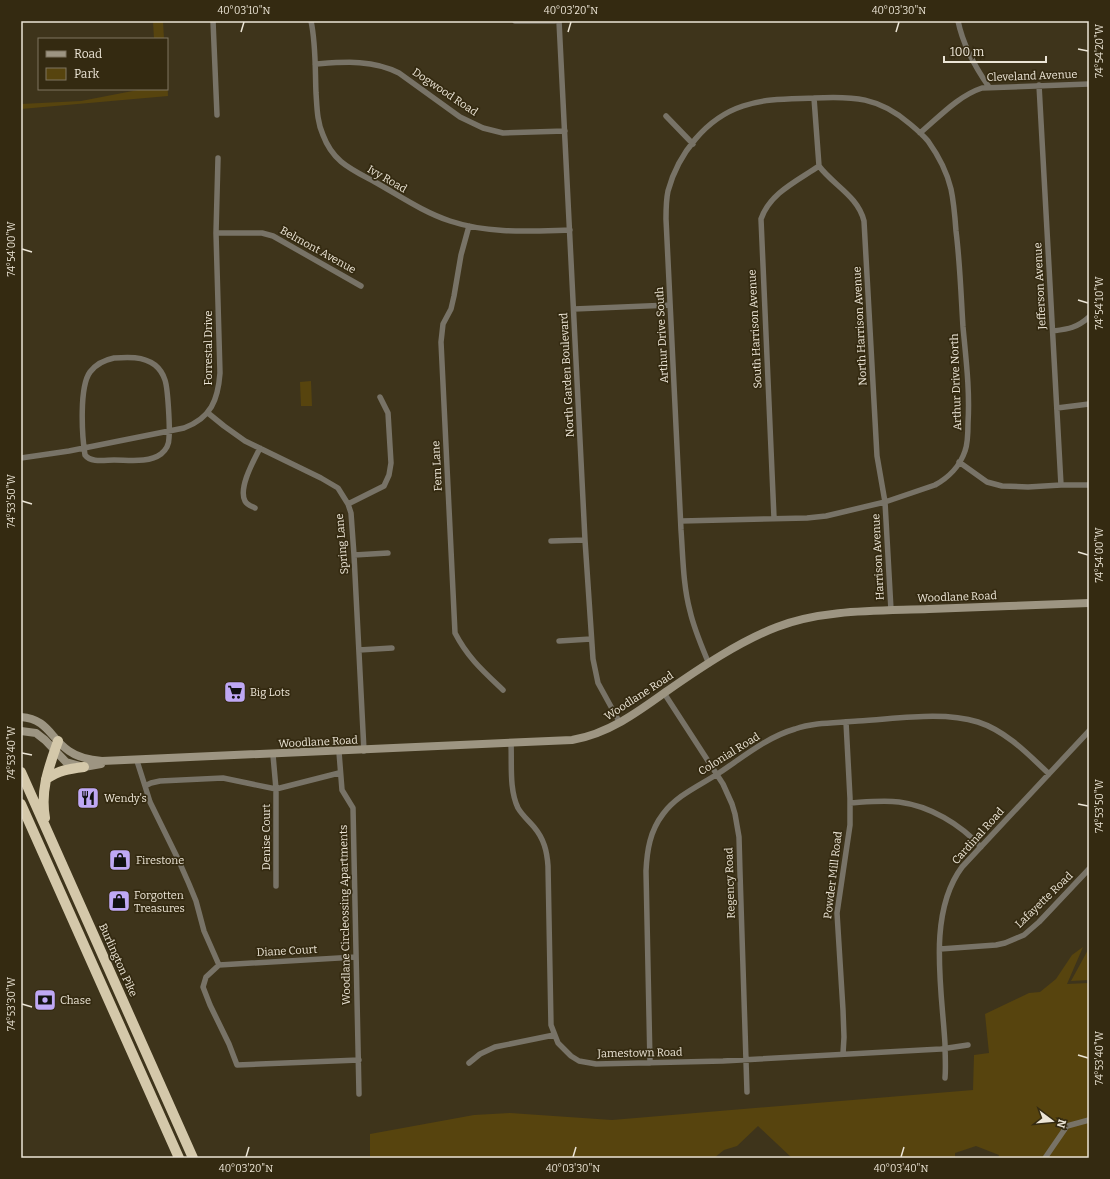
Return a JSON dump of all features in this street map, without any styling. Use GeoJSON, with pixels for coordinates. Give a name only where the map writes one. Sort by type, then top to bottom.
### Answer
{"type":"FeatureCollection","features":[{"type":"Feature","properties":{"kind":"highway"},"geometry":{"type":"LineString","coordinates":[[48,834],[43,809],[43,797],[46,779],[56,746]]}},
{"type":"Feature","properties":{"kind":"highway"},"geometry":{"type":"LineString","coordinates":[[46,779],[65,769],[84,767]]}},
{"type":"Feature","properties":{"kind":"highway","name":"Burlington Pike"},"geometry":{"type":"LineString","coordinates":[[21,772],[193,1158]]}},
{"type":"Feature","properties":{"kind":"highway"},"geometry":{"type":"LineString","coordinates":[[21,804],[179,1158]]}},
{"type":"Feature","properties":{"kind":"street"},"geometry":{"type":"LineString","coordinates":[[214,21],[217,115]]}},
{"type":"Feature","properties":{"kind":"street","name":"Ivy Road"},"geometry":{"type":"LineString","coordinates":[[311,21],[314,45],[317,109],[322,134],[328,148],[351,170],[417,207],[449,221],[469,226],[503,231],[570,230]]}},
{"type":"Feature","properties":{"kind":"street"},"geometry":{"type":"LineString","coordinates":[[514,21],[555,21]]}},
{"type":"Feature","properties":{"kind":"street","name":"North Garden Boulevard"},"geometry":{"type":"LineString","coordinates":[[559,21],[591,639],[598,683],[620,723]]}},
{"type":"Feature","properties":{"kind":"street"},"geometry":{"type":"LineString","coordinates":[[958,21],[966,48],[977,70],[989,87]]}},
{"type":"Feature","properties":{"kind":"street","name":"Dogwood Road"},"geometry":{"type":"LineString","coordinates":[[315,64],[360,62],[387,67],[398,73],[460,117],[492,131],[504,133],[564,131]]}},
{"type":"Feature","properties":{"kind":"street","name":"Cleveland Avenue"},"geometry":{"type":"LineString","coordinates":[[920,133],[964,96],[976,90],[989,87],[1089,84]]}},
{"type":"Feature","properties":{"kind":"street","name":"Jefferson Avenue"},"geometry":{"type":"LineString","coordinates":[[1039,86],[1061,485]]}},
{"type":"Feature","properties":{"kind":"street","name":"Arthur Drive North"},"geometry":{"type":"LineString","coordinates":[[681,521],[826,516],[885,502],[935,485],[942,481],[953,472],[966,450],[968,409],[954,201],[946,174],[935,151],[927,140],[893,111],[871,101],[845,96],[814,98]]}},
{"type":"Feature","properties":{"kind":"street"},"geometry":{"type":"LineString","coordinates":[[814,98],[819,166]]}},
{"type":"Feature","properties":{"kind":"street","name":"Arthur Drive South"},"geometry":{"type":"LineString","coordinates":[[709,664],[695,628],[690,610],[684,572],[666,200],[668,190],[683,156],[692,144],[719,118],[743,106],[774,99],[814,98]]}},
{"type":"Feature","properties":{"kind":"street"},"geometry":{"type":"LineString","coordinates":[[666,116],[692,144]]}},
{"type":"Feature","properties":{"kind":"street","name":"Forrestal Drive"},"geometry":{"type":"LineString","coordinates":[[21,458],[184,428],[193,425],[208,413],[216,398],[219,387],[220,373],[216,233],[218,158]]}},
{"type":"Feature","properties":{"kind":"street","name":"North Harrison Avenue"},"geometry":{"type":"LineString","coordinates":[[819,166],[853,199],[862,212],[864,221],[877,456],[885,502]]}},
{"type":"Feature","properties":{"kind":"street","name":"South Harrison Avenue"},"geometry":{"type":"LineString","coordinates":[[774,518],[761,219],[763,212],[771,200],[819,166]]}},
{"type":"Feature","properties":{"kind":"street","name":"Fern Lane"},"geometry":{"type":"LineString","coordinates":[[469,226],[461,255],[451,310],[444,324],[441,342],[455,633],[462,646],[476,665],[503,690]]}},
{"type":"Feature","properties":{"kind":"street","name":"Belmont Avenue"},"geometry":{"type":"LineString","coordinates":[[216,233],[262,233],[273,236],[361,286]]}},
{"type":"Feature","properties":{"kind":"street"},"geometry":{"type":"LineString","coordinates":[[574,309],[670,305]]}},
{"type":"Feature","properties":{"kind":"street"},"geometry":{"type":"LineString","coordinates":[[1053,330],[1070,329],[1081,325],[1089,318]]}},
{"type":"Feature","properties":{"kind":"street"},"geometry":{"type":"LineString","coordinates":[[114,358],[143,359],[150,362],[159,369],[166,381],[169,431],[169,438],[166,448],[163,453],[153,458],[143,460],[91,460],[88,458],[85,455],[84,447],[83,400],[86,378],[90,372],[100,363],[114,358]]}},
{"type":"Feature","properties":{"kind":"street"},"geometry":{"type":"LineString","coordinates":[[348,504],[384,486],[389,475],[391,463],[388,413],[380,397]]}},
{"type":"Feature","properties":{"kind":"street"},"geometry":{"type":"LineString","coordinates":[[1057,408],[1089,404]]}},
{"type":"Feature","properties":{"kind":"street","name":"Spring Lane"},"geometry":{"type":"LineString","coordinates":[[208,413],[245,441],[321,478],[338,488],[348,504],[351,513],[354,555],[364,750]]}},
{"type":"Feature","properties":{"kind":"street"},"geometry":{"type":"LineString","coordinates":[[255,508],[244,500],[244,488],[249,472],[260,448]]}},
{"type":"Feature","properties":{"kind":"street"},"geometry":{"type":"LineString","coordinates":[[959,462],[987,482],[1010,488],[1089,485]]}},
{"type":"Feature","properties":{"kind":"street","name":"Harrison Avenue"},"geometry":{"type":"LineString","coordinates":[[885,502],[891,610]]}},
{"type":"Feature","properties":{"kind":"street"},"geometry":{"type":"LineString","coordinates":[[551,541],[585,540]]}},
{"type":"Feature","properties":{"kind":"street"},"geometry":{"type":"LineString","coordinates":[[354,555],[388,553]]}},
{"type":"Feature","properties":{"kind":"street","name":"Woodlane Road"},"geometry":{"type":"LineString","coordinates":[[21,718],[31,718],[39,722],[66,762],[84,767],[114,762],[565,741],[585,738],[620,723],[709,664],[752,638],[790,622],[817,616],[891,610],[1089,603]]}},
{"type":"Feature","properties":{"kind":"street"},"geometry":{"type":"LineString","coordinates":[[559,641],[591,639]]}},
{"type":"Feature","properties":{"kind":"street"},"geometry":{"type":"LineString","coordinates":[[359,650],[392,648]]}},
{"type":"Feature","properties":{"kind":"street","name":"Regency Road"},"geometry":{"type":"LineString","coordinates":[[664,693],[717,774],[732,804],[738,825],[747,1092]]}},
{"type":"Feature","properties":{"kind":"street","name":"Colonial Road"},"geometry":{"type":"LineString","coordinates":[[650,1063],[646,871],[647,855],[650,839],[656,826],[663,814],[682,795],[762,744],[785,732],[810,725],[846,722],[936,717],[969,720],[984,724],[1004,735],[1049,774]]}},
{"type":"Feature","properties":{"kind":"street","name":"Powder Mill Road"},"geometry":{"type":"LineString","coordinates":[[843,1054],[843,1010],[837,913],[849,834],[850,803],[846,722]]}},
{"type":"Feature","properties":{"kind":"street","name":"Woodlane Road"},"geometry":{"type":"LineString","coordinates":[[21,731],[36,733],[56,746],[79,757],[90,760],[114,762]]}},
{"type":"Feature","properties":{"kind":"street","name":"Cardinal Road"},"geometry":{"type":"LineString","coordinates":[[945,1078],[945,1048],[940,981],[940,949],[941,917],[949,891],[959,871],[1089,731]]}},
{"type":"Feature","properties":{"kind":"street","name":"Jamestown Road"},"geometry":{"type":"LineString","coordinates":[[511,744],[512,777],[515,799],[522,814],[539,833],[546,853],[548,866],[551,1025],[554,1035],[564,1050],[571,1056],[579,1061],[605,1065],[747,1060],[945,1048],[968,1045]]}},
{"type":"Feature","properties":{"kind":"street","name":"Woodlane Circleossing Apartments"},"geometry":{"type":"LineString","coordinates":[[338,752],[339,773],[342,790],[353,808],[359,1094]]}},
{"type":"Feature","properties":{"kind":"street","name":"Denise Court"},"geometry":{"type":"LineString","coordinates":[[273,755],[276,789],[276,886]]}},
{"type":"Feature","properties":{"kind":"street"},"geometry":{"type":"LineString","coordinates":[[137,761],[150,802],[189,884],[196,901],[204,931],[219,965],[206,977],[203,987],[237,1065],[359,1060]]}},
{"type":"Feature","properties":{"kind":"street"},"geometry":{"type":"LineString","coordinates":[[145,786],[151,782],[160,781],[223,778],[276,789],[339,773]]}},
{"type":"Feature","properties":{"kind":"street"},"geometry":{"type":"LineString","coordinates":[[850,803],[881,801],[898,802],[925,809],[942,816],[955,824],[976,840],[981,846]]}},
{"type":"Feature","properties":{"kind":"street","name":"Lafayette Road"},"geometry":{"type":"LineString","coordinates":[[940,949],[1005,944],[1024,935],[1039,922],[1089,869]]}},
{"type":"Feature","properties":{"kind":"street","name":"Diane Court"},"geometry":{"type":"LineString","coordinates":[[219,965],[356,957]]}},
{"type":"Feature","properties":{"kind":"street"},"geometry":{"type":"LineString","coordinates":[[469,1063],[484,1052],[495,1047],[554,1035]]}},
{"type":"Feature","properties":{"kind":"street"},"geometry":{"type":"LineString","coordinates":[[1045,1158],[1067,1126],[1089,1120]]}},
{"type":"Feature","properties":{"kind":"green space"},"geometry":{"type":"Polygon","coordinates":[[[153,21],[163,21],[164,38],[154,38],[153,21]]]}},
{"type":"Feature","properties":{"kind":"green space"},"geometry":{"type":"Polygon","coordinates":[[[138,90],[168,90],[168,96],[21,109],[21,104],[81,101],[138,90]]]}},
{"type":"Feature","properties":{"kind":"green space"},"geometry":{"type":"Polygon","coordinates":[[[311,381],[312,406],[301,406],[300,382],[311,381]]]}},
{"type":"Feature","properties":{"kind":"green space"},"geometry":{"type":"Polygon","coordinates":[[[1083,947],[1067,984],[1089,983],[1089,1158],[998,1158],[999,1155],[976,1146],[955,1153],[955,1158],[792,1158],[758,1126],[737,1146],[724,1150],[714,1158],[370,1158],[370,1134],[474,1115],[510,1113],[612,1120],[973,1090],[974,1055],[989,1053],[985,1014],[1029,993],[1040,992],[1056,979],[1072,955],[1083,947]]]}},
{"type":"Feature","properties":{"kind":"green space"},"geometry":{"type":"Polygon","coordinates":[[[1089,948],[1089,980],[1071,981],[1089,948]]]}},
{"type":"Feature","properties":{"kind":"place","name":"Big Lots"},"geometry":{"type":"Point","coordinates":[235,692]}},
{"type":"Feature","properties":{"kind":"place","name":"Wendy's"},"geometry":{"type":"Point","coordinates":[88,798]}},
{"type":"Feature","properties":{"kind":"place","name":"Firestone"},"geometry":{"type":"Point","coordinates":[120,860]}},
{"type":"Feature","properties":{"kind":"place","name":"Forgotten Treasures"},"geometry":{"type":"Point","coordinates":[119,901]}},
{"type":"Feature","properties":{"kind":"place","name":"Chase"},"geometry":{"type":"Point","coordinates":[45,1000]}}]}
